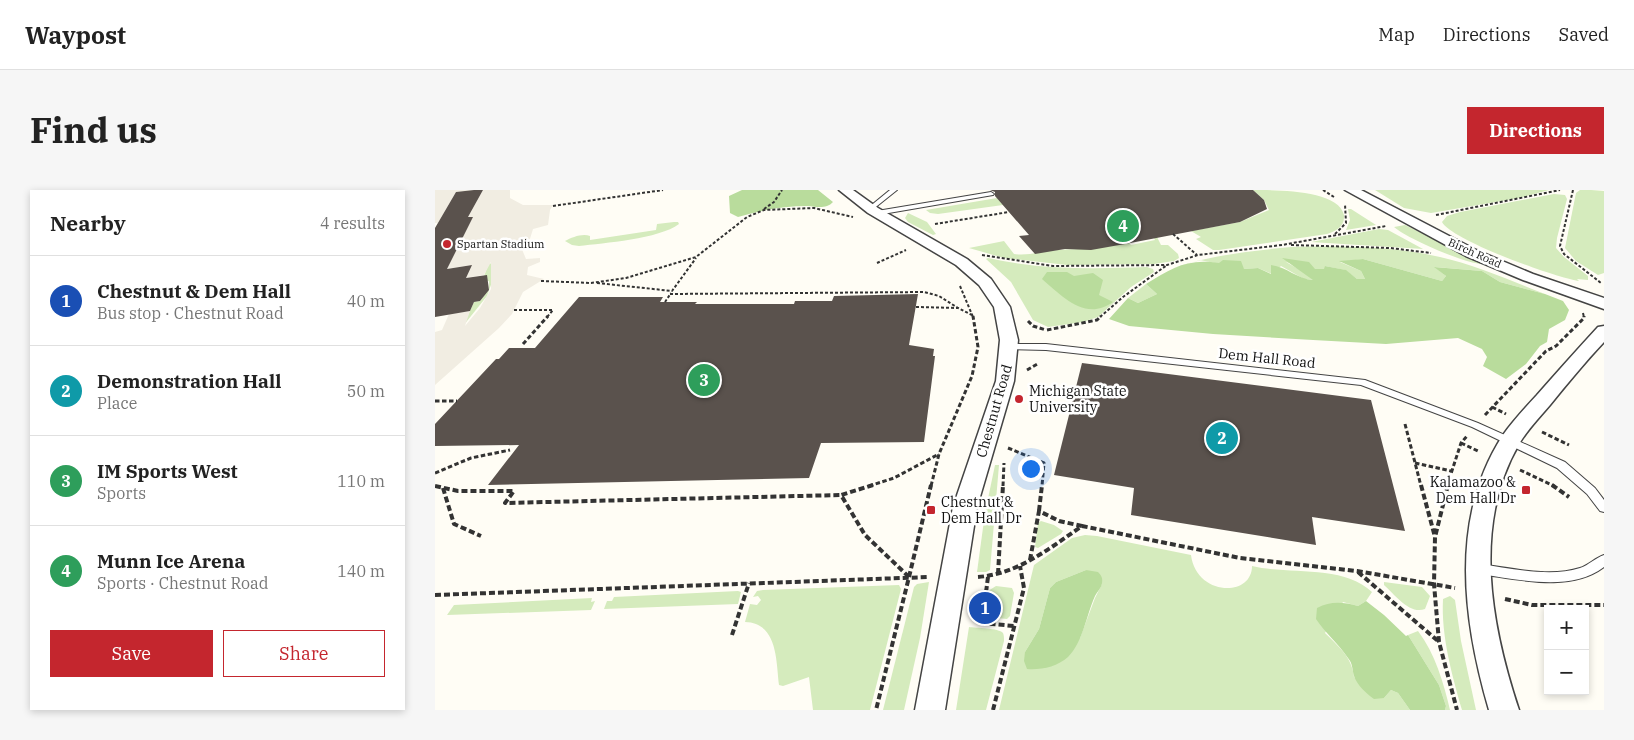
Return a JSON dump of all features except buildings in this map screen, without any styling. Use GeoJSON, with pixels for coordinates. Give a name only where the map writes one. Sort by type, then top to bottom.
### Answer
{"type":"FeatureCollection","features":[{"type":"Feature","properties":{"kind":"street","name":"Chestnut Road"},"geometry":{"type":"LineString","coordinates":[[845,190],[873,211],[950,253],[984,281],[1000,304],[1005,317],[1010,347],[1005,381],[965,506],[930,710]]}},
{"type":"Feature","properties":{"kind":"street","name":"Birch Road"},"geometry":{"type":"LineString","coordinates":[[1348,196],[1408,221],[1471,253],[1528,277],[1604,304]]}},
{"type":"Feature","properties":{"kind":"street"},"geometry":{"type":"LineString","coordinates":[[1504,710],[1487,651],[1480,593],[1479,569],[1487,494],[1499,461],[1510,440],[1604,331]]}},
{"type":"Feature","properties":{"kind":"lane"},"geometry":{"type":"LineString","coordinates":[[873,211],[894,190]]}},
{"type":"Feature","properties":{"kind":"lane"},"geometry":{"type":"LineString","coordinates":[[873,211],[991,194]]}},
{"type":"Feature","properties":{"kind":"lane","name":"Dem Hall Road"},"geometry":{"type":"LineString","coordinates":[[1010,347],[1046,347],[1362,382],[1510,440],[1561,465],[1591,491],[1604,508]]}},
{"type":"Feature","properties":{"kind":"lane"},"geometry":{"type":"LineString","coordinates":[[1479,569],[1551,576],[1570,575],[1586,572],[1604,560]]}},
{"type":"Feature","properties":{"kind":"path"},"geometry":{"type":"LineString","coordinates":[[553,206],[663,190]]}},
{"type":"Feature","properties":{"kind":"path"},"geometry":{"type":"LineString","coordinates":[[665,302],[696,257],[747,217],[764,210],[774,202],[782,190]]}},
{"type":"Feature","properties":{"kind":"path"},"geometry":{"type":"LineString","coordinates":[[974,253],[1053,266],[1167,265],[1197,255],[1283,245],[1560,190]]}},
{"type":"Feature","properties":{"kind":"path"},"geometry":{"type":"LineString","coordinates":[[1573,190],[1560,246],[1564,254],[1601,283]]}},
{"type":"Feature","properties":{"kind":"path"},"geometry":{"type":"LineString","coordinates":[[1334,235],[1346,223],[1348,196]]}},
{"type":"Feature","properties":{"kind":"path"},"geometry":{"type":"LineString","coordinates":[[764,210],[814,208],[858,219],[851,213]]}},
{"type":"Feature","properties":{"kind":"path"},"geometry":{"type":"LineString","coordinates":[[935,224],[1009,212]]}},
{"type":"Feature","properties":{"kind":"path"},"geometry":{"type":"LineString","coordinates":[[1173,234],[1197,255]]}},
{"type":"Feature","properties":{"kind":"path"},"geometry":{"type":"LineString","coordinates":[[904,245],[911,248]]}},
{"type":"Feature","properties":{"kind":"path"},"geometry":{"type":"LineString","coordinates":[[1283,245],[1390,248],[1438,254]]}},
{"type":"Feature","properties":{"kind":"path"},"geometry":{"type":"LineString","coordinates":[[591,283],[650,272],[696,257]]}},
{"type":"Feature","properties":{"kind":"path"},"geometry":{"type":"LineString","coordinates":[[1046,330],[1097,320],[1123,297],[1167,265]]}},
{"type":"Feature","properties":{"kind":"path"},"geometry":{"type":"LineString","coordinates":[[541,281],[591,283],[671,292],[925,292],[939,296],[973,315]]}},
{"type":"Feature","properties":{"kind":"path"},"geometry":{"type":"LineString","coordinates":[[876,710],[939,454],[971,376],[978,347],[973,315],[958,283]]}},
{"type":"Feature","properties":{"kind":"path"},"geometry":{"type":"LineString","coordinates":[[916,307],[958,308]]}},
{"type":"Feature","properties":{"kind":"path"},"geometry":{"type":"LineString","coordinates":[[514,310],[553,310],[523,344]]}},
{"type":"Feature","properties":{"kind":"path"},"geometry":{"type":"LineString","coordinates":[[435,401],[457,401]]}},
{"type":"Feature","properties":{"kind":"path"},"geometry":{"type":"LineString","coordinates":[[1405,424],[1435,537]]}},
{"type":"Feature","properties":{"kind":"path"},"geometry":{"type":"LineString","coordinates":[[1461,443],[1547,482],[1576,502]]}},
{"type":"Feature","properties":{"kind":"path"},"geometry":{"type":"LineString","coordinates":[[1008,448],[1044,463],[1039,510],[1030,560]]}},
{"type":"Feature","properties":{"kind":"path"},"geometry":{"type":"LineString","coordinates":[[435,473],[471,458],[510,450]]}},
{"type":"Feature","properties":{"kind":"path"},"geometry":{"type":"LineString","coordinates":[[435,486],[457,490],[514,491],[505,503],[841,495],[894,478],[939,454]]}},
{"type":"Feature","properties":{"kind":"path"},"geometry":{"type":"LineString","coordinates":[[1415,463],[1451,471]]}},
{"type":"Feature","properties":{"kind":"path"},"geometry":{"type":"LineString","coordinates":[[443,488],[454,524],[481,536]]}},
{"type":"Feature","properties":{"kind":"path"},"geometry":{"type":"LineString","coordinates":[[841,495],[865,535],[909,577]]}},
{"type":"Feature","properties":{"kind":"path"},"geometry":{"type":"LineString","coordinates":[[1039,510],[1059,521],[1239,558],[1357,571],[1480,593],[1532,605],[1604,605]]}},
{"type":"Feature","properties":{"kind":"path"},"geometry":{"type":"LineString","coordinates":[[435,601],[437,596],[909,577],[988,577],[1020,566],[1082,526]]}},
{"type":"Feature","properties":{"kind":"path"},"geometry":{"type":"LineString","coordinates":[[993,710],[1023,588],[1020,566]]}},
{"type":"Feature","properties":{"kind":"path"},"geometry":{"type":"LineString","coordinates":[[1357,571],[1439,642]]}},
{"type":"Feature","properties":{"kind":"path"},"geometry":{"type":"LineString","coordinates":[[988,577],[981,623],[1014,626]]}},
{"type":"Feature","properties":{"kind":"path"},"geometry":{"type":"LineString","coordinates":[[731,635],[749,583]]}},
{"type":"Feature","properties":{"kind":"green space"},"geometry":{"type":"Polygon","coordinates":[[[742,190],[818,190],[833,202],[825,207],[799,206],[781,208],[764,210],[738,217],[730,213],[729,196],[742,190]]]}},
{"type":"Feature","properties":{"kind":"green space"},"geometry":{"type":"Polygon","coordinates":[[[1253,190],[1291,191],[1320,196],[1340,207],[1344,215],[1343,223],[1336,230],[1327,234],[1219,250],[1213,250],[1196,239],[1201,237],[1191,231],[1240,222],[1269,210],[1264,200],[1253,190]]]}},
{"type":"Feature","properties":{"kind":"green space"},"geometry":{"type":"Polygon","coordinates":[[[1375,190],[1549,190],[1519,198],[1431,213],[1404,208],[1375,190]]]}},
{"type":"Feature","properties":{"kind":"green space"},"geometry":{"type":"Polygon","coordinates":[[[1580,190],[1604,191],[1604,273],[1598,275],[1576,261],[1565,248],[1576,193],[1580,190]]]}},
{"type":"Feature","properties":{"kind":"green space"},"geometry":{"type":"Polygon","coordinates":[[[1554,194],[1565,195],[1567,199],[1556,248],[1564,257],[1588,276],[1588,280],[1577,279],[1579,281],[1567,278],[1505,257],[1464,238],[1450,230],[1442,222],[1447,216],[1460,212],[1554,194]]]}},
{"type":"Feature","properties":{"kind":"green space"},"geometry":{"type":"Polygon","coordinates":[[[997,198],[1003,205],[938,214],[930,213],[926,210],[997,198]]]}},
{"type":"Feature","properties":{"kind":"green space"},"geometry":{"type":"Polygon","coordinates":[[[1348,209],[1376,225],[1346,230],[1350,220],[1348,209]]]}},
{"type":"Feature","properties":{"kind":"green space"},"geometry":{"type":"Polygon","coordinates":[[[908,213],[927,222],[936,234],[933,235],[908,222],[905,218],[908,213]]]}},
{"type":"Feature","properties":{"kind":"green space"},"geometry":{"type":"Polygon","coordinates":[[[674,222],[679,224],[658,233],[631,240],[579,246],[565,241],[581,235],[590,236],[590,240],[656,230],[657,224],[674,222]]]}},
{"type":"Feature","properties":{"kind":"green space"},"geometry":{"type":"Polygon","coordinates":[[[1405,225],[1485,264],[1466,261],[1452,256],[1411,238],[1394,227],[1405,225]]]}},
{"type":"Feature","properties":{"kind":"green space"},"geometry":{"type":"Polygon","coordinates":[[[1379,229],[1388,230],[1423,249],[1311,242],[1379,229]]]}},
{"type":"Feature","properties":{"kind":"green space"},"geometry":{"type":"Polygon","coordinates":[[[1157,237],[1161,245],[1168,245],[1178,254],[1179,258],[1174,261],[1154,264],[1067,265],[1004,258],[969,248],[1004,241],[1014,254],[1025,254],[1124,244],[1126,240],[1131,245],[1155,240],[1154,238],[1157,237]]]}},
{"type":"Feature","properties":{"kind":"green space"},"geometry":{"type":"Polygon","coordinates":[[[1291,247],[1385,249],[1422,253],[1453,260],[1545,294],[1500,282],[1482,271],[1435,267],[1446,276],[1442,281],[1363,259],[1340,262],[1361,271],[1365,279],[1357,279],[1345,270],[1325,266],[1325,269],[1314,269],[1286,262],[1314,280],[1304,279],[1281,266],[1272,274],[1258,268],[1244,269],[1201,260],[1245,252],[1291,247]]]}},
{"type":"Feature","properties":{"kind":"green space"},"geometry":{"type":"Polygon","coordinates":[[[1282,258],[1309,262],[1315,269],[1324,269],[1325,266],[1346,270],[1357,279],[1365,279],[1361,271],[1339,261],[1363,259],[1442,281],[1446,276],[1434,267],[1482,271],[1500,282],[1545,294],[1563,301],[1569,310],[1565,320],[1549,329],[1547,342],[1540,346],[1526,364],[1506,379],[1483,366],[1487,357],[1482,349],[1458,338],[1386,344],[1213,334],[1129,326],[1109,319],[1128,298],[1138,303],[1157,294],[1146,284],[1172,269],[1189,263],[1219,263],[1223,260],[1241,261],[1244,269],[1258,268],[1271,274],[1271,265],[1302,278],[1313,280],[1282,258]]]}},
{"type":"Feature","properties":{"kind":"green space"},"geometry":{"type":"Polygon","coordinates":[[[986,259],[1047,267],[1147,267],[1153,269],[1154,272],[1131,287],[1098,317],[1083,322],[1048,327],[1033,320],[1011,282],[986,259]]]}},
{"type":"Feature","properties":{"kind":"green space"},"geometry":{"type":"Polygon","coordinates":[[[489,262],[492,265],[492,282],[487,296],[463,326],[474,302],[480,301],[489,290],[489,281],[482,282],[489,262]]]}},
{"type":"Feature","properties":{"kind":"green space"},"geometry":{"type":"Polygon","coordinates":[[[1047,272],[1067,272],[1074,276],[1093,273],[1103,280],[1099,295],[1113,302],[1093,309],[1075,304],[1042,279],[1047,272]]]}},
{"type":"Feature","properties":{"kind":"green space"},"geometry":{"type":"Polygon","coordinates":[[[1146,284],[1157,294],[1138,303],[1128,298],[1146,284]]]}},
{"type":"Feature","properties":{"kind":"green space"},"geometry":{"type":"Polygon","coordinates":[[[995,465],[999,465],[990,570],[977,572],[985,513],[995,465]]]}},
{"type":"Feature","properties":{"kind":"green space"},"geometry":{"type":"Polygon","coordinates":[[[1041,521],[1054,525],[1063,531],[1038,548],[1035,547],[1038,523],[1041,521]]]}},
{"type":"Feature","properties":{"kind":"green space"},"geometry":{"type":"Polygon","coordinates":[[[1085,535],[1097,536],[1191,555],[1195,569],[1203,579],[1212,585],[1223,588],[1243,584],[1250,576],[1252,566],[1331,574],[1346,577],[1360,583],[1372,592],[1366,601],[1358,606],[1343,602],[1325,633],[1348,658],[1354,677],[1384,698],[1391,690],[1398,693],[1410,710],[999,710],[1034,565],[1072,538],[1085,535]],[[1086,570],[1056,582],[1050,588],[1039,629],[1025,652],[1080,638],[1102,584],[1086,570]]]}},
{"type":"Feature","properties":{"kind":"green space"},"geometry":{"type":"Polygon","coordinates":[[[1086,570],[1098,572],[1102,581],[1073,651],[1068,657],[1054,665],[1038,669],[1027,669],[1024,661],[1025,652],[1039,629],[1050,588],[1056,582],[1086,570]]]}},
{"type":"Feature","properties":{"kind":"green space"},"geometry":{"type":"Polygon","coordinates":[[[929,582],[920,638],[904,710],[883,710],[914,587],[917,584],[929,582]]]}},
{"type":"Feature","properties":{"kind":"green space"},"geometry":{"type":"Polygon","coordinates":[[[1384,582],[1422,587],[1430,596],[1425,609],[1419,610],[1408,607],[1384,585],[1384,582]]]}},
{"type":"Feature","properties":{"kind":"green space"},"geometry":{"type":"Polygon","coordinates":[[[899,585],[901,589],[870,710],[813,710],[809,677],[783,686],[779,685],[776,655],[769,636],[764,629],[756,624],[745,622],[750,604],[757,605],[761,600],[758,596],[753,597],[757,591],[899,585]]]}},
{"type":"Feature","properties":{"kind":"green space"},"geometry":{"type":"Polygon","coordinates":[[[996,586],[1012,588],[1014,593],[1010,616],[1007,619],[987,617],[988,591],[996,586]]]}},
{"type":"Feature","properties":{"kind":"green space"},"geometry":{"type":"Polygon","coordinates":[[[741,592],[738,604],[604,609],[607,601],[612,601],[614,597],[741,592]]]}},
{"type":"Feature","properties":{"kind":"green space"},"geometry":{"type":"Polygon","coordinates":[[[1450,596],[1455,600],[1461,641],[1476,710],[1462,710],[1451,669],[1445,641],[1443,613],[1443,599],[1450,596]]]}},
{"type":"Feature","properties":{"kind":"green space"},"geometry":{"type":"Polygon","coordinates":[[[592,598],[591,602],[595,601],[591,610],[447,615],[454,605],[592,598]]]}},
{"type":"Feature","properties":{"kind":"green space"},"geometry":{"type":"Polygon","coordinates":[[[1366,601],[1406,636],[1408,635],[1439,685],[1446,706],[1445,710],[1410,710],[1398,693],[1391,690],[1384,698],[1374,699],[1357,683],[1350,660],[1316,619],[1317,608],[1337,603],[1358,606],[1366,601]]]}},
{"type":"Feature","properties":{"kind":"green space"},"geometry":{"type":"Polygon","coordinates":[[[969,627],[997,630],[1001,631],[1004,635],[986,710],[956,710],[969,627]]]}},
{"type":"Feature","properties":{"kind":"green space"},"geometry":{"type":"Polygon","coordinates":[[[1418,631],[1434,659],[1442,679],[1450,710],[1445,710],[1446,706],[1439,685],[1408,635],[1418,631]]]}},
{"type":"Feature","properties":{"kind":"shaded area"},"geometry":{"type":"Polygon","coordinates":[[[435,190],[474,190],[456,192],[438,223],[435,223],[435,190]]]}},
{"type":"Feature","properties":{"kind":"shaded area"},"geometry":{"type":"Polygon","coordinates":[[[483,190],[510,190],[510,198],[523,205],[553,205],[550,210],[548,225],[533,229],[529,242],[541,240],[544,243],[521,247],[526,259],[540,258],[540,262],[528,267],[527,275],[544,279],[523,292],[512,314],[499,328],[435,385],[435,332],[442,330],[449,314],[470,311],[465,326],[480,308],[491,289],[491,262],[484,275],[466,278],[471,265],[447,269],[468,217],[483,190]]]}},
{"type":"Feature","properties":{"kind":"place","name":"Munn Ice Arena"},"geometry":{"type":"Point","coordinates":[1123,226]}},
{"type":"Feature","properties":{"kind":"place","name":"Spartan Stadium"},"geometry":{"type":"Point","coordinates":[447,244]}},
{"type":"Feature","properties":{"kind":"place","name":"IM Sports West"},"geometry":{"type":"Point","coordinates":[704,380]}},
{"type":"Feature","properties":{"kind":"place","name":"Michigan State University"},"geometry":{"type":"Point","coordinates":[1019,399]}},
{"type":"Feature","properties":{"kind":"place","name":"Demonstration Hall"},"geometry":{"type":"Point","coordinates":[1222,438]}},
{"type":"Feature","properties":{"kind":"place","name":"Kalamazoo & Dem Hall Dr"},"geometry":{"type":"Point","coordinates":[1526,490]}},
{"type":"Feature","properties":{"kind":"place","name":"Chestnut & Dem Hall Dr"},"geometry":{"type":"Point","coordinates":[931,510]}},
{"type":"Feature","properties":{"kind":"place","name":"Chestnut & Dem Hall"},"geometry":{"type":"Point","coordinates":[985,608]}}]}
